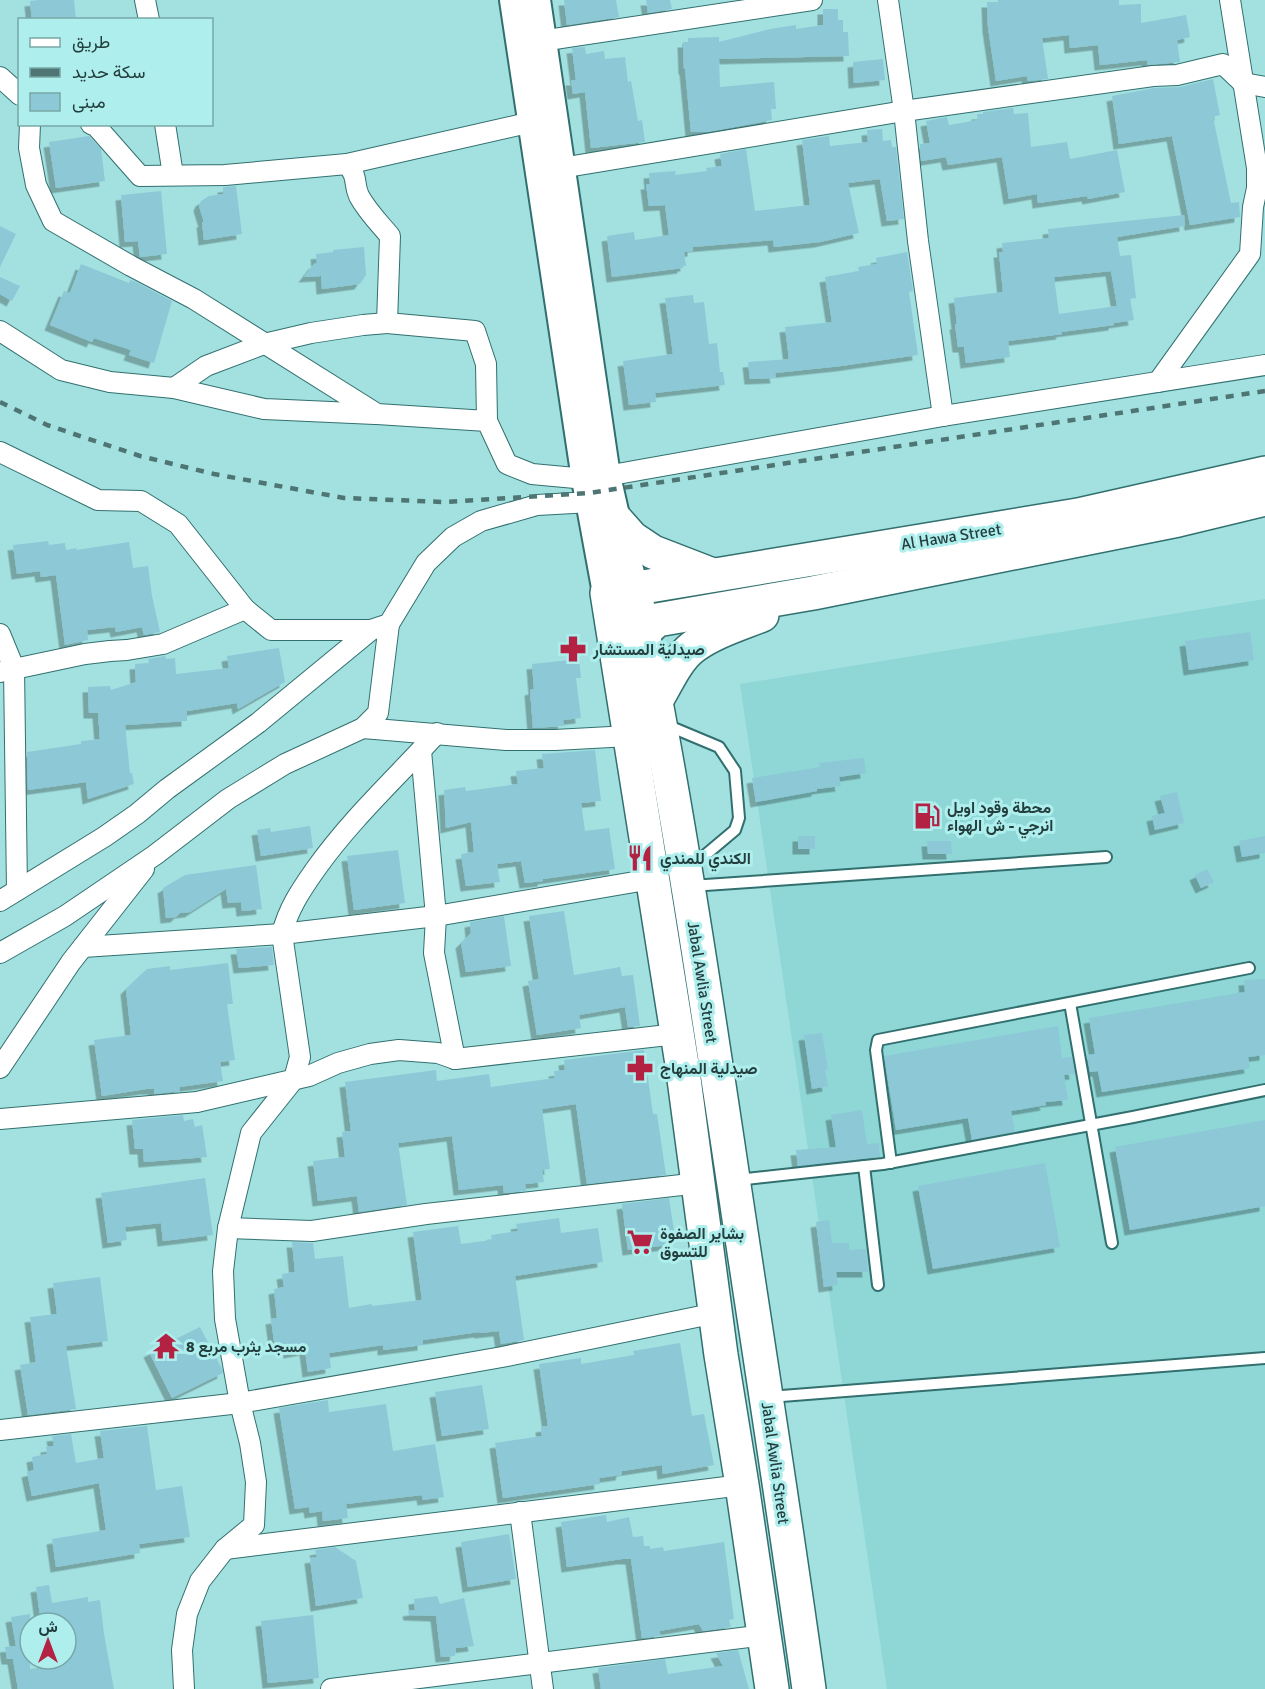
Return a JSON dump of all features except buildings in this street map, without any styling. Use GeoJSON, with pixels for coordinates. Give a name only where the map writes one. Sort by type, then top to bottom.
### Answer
{"type":"FeatureCollection","features":[{"type":"Feature","properties":{"kind":"highway","name":"Al Hawa Street"},"geometry":{"type":"LineString","coordinates":[[620,591],[1078,515],[1265,473]]}},
{"type":"Feature","properties":{"kind":"highway"},"geometry":{"type":"LineString","coordinates":[[600,494],[632,538],[642,546],[712,575]]}},
{"type":"Feature","properties":{"kind":"highway","name":"Al Hawa Street"},"geometry":{"type":"LineString","coordinates":[[623,635],[657,620],[813,592],[1178,520],[1265,499]]}},
{"type":"Feature","properties":{"kind":"highway"},"geometry":{"type":"LineString","coordinates":[[620,591],[623,635]]}},
{"type":"Feature","properties":{"kind":"highway"},"geometry":{"type":"LineString","coordinates":[[658,712],[678,664],[692,648],[706,639],[813,592]]}},
{"type":"Feature","properties":{"kind":"highway","name":"Jabal Awlia Street"},"geometry":{"type":"LineString","coordinates":[[623,635],[658,712],[687,879],[734,1180],[809,1689]]}},
{"type":"Feature","properties":{"kind":"highway","name":"Jabal Awlia Street"},"geometry":{"type":"LineString","coordinates":[[623,635],[629,736],[677,1034],[772,1689]]}},
{"type":"Feature","properties":{"kind":"street"},"geometry":{"type":"LineString","coordinates":[[145,0],[148,18]]}},
{"type":"Feature","properties":{"kind":"street"},"geometry":{"type":"LineString","coordinates":[[514,0],[532,122],[620,591]]}},
{"type":"Feature","properties":{"kind":"street"},"geometry":{"type":"LineString","coordinates":[[536,0],[561,168],[600,494]]}},
{"type":"Feature","properties":{"kind":"street"},"geometry":{"type":"LineString","coordinates":[[541,41],[812,0]]}},
{"type":"Feature","properties":{"kind":"street"},"geometry":{"type":"LineString","coordinates":[[888,0],[904,111],[918,241],[943,416]]}},
{"type":"Feature","properties":{"kind":"street"},"geometry":{"type":"LineString","coordinates":[[1158,382],[1250,254],[1257,168],[1230,0]]}},
{"type":"Feature","properties":{"kind":"street"},"geometry":{"type":"LineString","coordinates":[[561,168],[904,111],[1154,76],[1176,75],[1223,64],[1243,83],[1265,87]]}},
{"type":"Feature","properties":{"kind":"street"},"geometry":{"type":"LineString","coordinates":[[0,77],[18,93]]}},
{"type":"Feature","properties":{"kind":"street"},"geometry":{"type":"LineString","coordinates":[[96,126],[140,177],[225,175],[347,164],[532,122]]}},
{"type":"Feature","properties":{"kind":"street"},"geometry":{"type":"LineString","coordinates":[[30,126],[29,148],[36,185],[53,221],[131,266],[195,299],[377,414]]}},
{"type":"Feature","properties":{"kind":"street"},"geometry":{"type":"LineString","coordinates":[[165,126],[173,175]]}},
{"type":"Feature","properties":{"kind":"street"},"geometry":{"type":"LineString","coordinates":[[347,164],[354,173],[359,195],[390,236],[387,323]]}},
{"type":"Feature","properties":{"kind":"street"},"geometry":{"type":"LineString","coordinates":[[174,388],[206,366],[264,344],[311,333],[387,323],[475,331],[486,364],[487,421],[507,464],[532,474],[600,494]]}},
{"type":"Feature","properties":{"kind":"street"},"geometry":{"type":"LineString","coordinates":[[0,332],[61,370],[110,382],[174,388],[264,409],[487,421]]}},
{"type":"Feature","properties":{"kind":"street"},"geometry":{"type":"LineString","coordinates":[[8,895],[104,837],[137,814],[380,627],[426,564],[453,537],[481,521],[537,505],[600,494],[943,416],[1265,365]]}},
{"type":"Feature","properties":{"kind":"street"},"geometry":{"type":"LineString","coordinates":[[0,452],[98,500],[141,501],[178,524],[245,609],[271,630],[380,627]]}},
{"type":"Feature","properties":{"kind":"street"},"geometry":{"type":"LineString","coordinates":[[7,670],[85,654],[163,644],[245,609]]}},
{"type":"Feature","properties":{"kind":"street"},"geometry":{"type":"LineString","coordinates":[[0,953],[65,916],[155,855],[237,793],[285,764],[363,728],[378,713],[380,627]]}},
{"type":"Feature","properties":{"kind":"street"},"geometry":{"type":"LineString","coordinates":[[0,634],[7,670],[8,895]]}},
{"type":"Feature","properties":{"kind":"street"},"geometry":{"type":"LineString","coordinates":[[363,728],[506,740],[629,736]]}},
{"type":"Feature","properties":{"kind":"street"},"geometry":{"type":"LineString","coordinates":[[184,1689],[182,1650],[187,1614],[200,1581],[225,1549],[254,1525],[256,1482],[225,1318],[223,1270],[228,1228],[250,1133],[294,1079],[300,1058],[282,934],[290,909],[299,892],[335,842],[437,733]]}},
{"type":"Feature","properties":{"kind":"street"},"geometry":{"type":"LineString","coordinates":[[421,751],[436,916],[434,953],[455,1059]]}},
{"type":"Feature","properties":{"kind":"street"},"geometry":{"type":"LineString","coordinates":[[0,1068],[83,947],[155,855]]}},
{"type":"Feature","properties":{"kind":"street"},"geometry":{"type":"LineString","coordinates":[[83,947],[282,934],[436,916],[652,879]]}},
{"type":"Feature","properties":{"kind":"street"},"geometry":{"type":"LineString","coordinates":[[0,1119],[197,1102],[309,1076],[338,1063],[370,1054],[399,1050],[438,1053],[455,1059],[677,1034]]}},
{"type":"Feature","properties":{"kind":"street"},"geometry":{"type":"LineString","coordinates":[[228,1228],[312,1231],[426,1214],[699,1183]]}},
{"type":"Feature","properties":{"kind":"street"},"geometry":{"type":"LineString","coordinates":[[0,1430],[240,1403],[502,1356],[716,1313]]}},
{"type":"Feature","properties":{"kind":"street"},"geometry":{"type":"LineString","coordinates":[[225,1549],[742,1485]]}},
{"type":"Feature","properties":{"kind":"street"},"geometry":{"type":"LineString","coordinates":[[520,1512],[543,1689]]}},
{"type":"Feature","properties":{"kind":"street"},"geometry":{"type":"LineString","coordinates":[[331,1689],[765,1635]]}},
{"type":"Feature","properties":{"kind":"lane"},"geometry":{"type":"LineString","coordinates":[[658,712],[720,747],[735,771],[739,818],[735,830],[687,879]]}},
{"type":"Feature","properties":{"kind":"lane"},"geometry":{"type":"LineString","coordinates":[[687,879],[1106,857]]}},
{"type":"Feature","properties":{"kind":"lane"},"geometry":{"type":"LineString","coordinates":[[891,1163],[876,1050],[878,1040],[1249,968]]}},
{"type":"Feature","properties":{"kind":"lane"},"geometry":{"type":"LineString","coordinates":[[1070,1003],[1112,1244]]}},
{"type":"Feature","properties":{"kind":"lane"},"geometry":{"type":"LineString","coordinates":[[734,1180],[891,1163],[1265,1090]]}},
{"type":"Feature","properties":{"kind":"lane"},"geometry":{"type":"LineString","coordinates":[[864,1166],[878,1285]]}},
{"type":"Feature","properties":{"kind":"lane"},"geometry":{"type":"LineString","coordinates":[[766,1397],[1265,1358]]}},
{"type":"Feature","properties":{"kind":"shaded area"},"geometry":{"type":"Polygon","coordinates":[[[1265,599],[1265,1689],[887,1689],[740,684],[1265,599]]]}},
{"type":"Feature","properties":{"kind":"railway"},"geometry":{"type":"LineString","coordinates":[[0,402],[47,425],[140,456],[214,474],[344,498],[444,502],[589,493],[1265,391]]}},
{"type":"Feature","properties":{"kind":"place","name":"صيدلية المستشار"},"geometry":{"type":"Point","coordinates":[573,649]}},
{"type":"Feature","properties":{"kind":"place","name":"محطة وقود اويل انرجي - ش الهواء"},"geometry":{"type":"Point","coordinates":[927,816]}},
{"type":"Feature","properties":{"kind":"place","name":"الكندي للمندي"},"geometry":{"type":"Point","coordinates":[640,858]}},
{"type":"Feature","properties":{"kind":"place","name":"صيدلية المنهاج"},"geometry":{"type":"Point","coordinates":[640,1068]}},
{"type":"Feature","properties":{"kind":"place","name":"بشاير الصفوة للتسوق"},"geometry":{"type":"Point","coordinates":[640,1242]}},
{"type":"Feature","properties":{"kind":"place","name":"مسجد يثرب مربع 8"},"geometry":{"type":"Point","coordinates":[166,1346]}}]}
